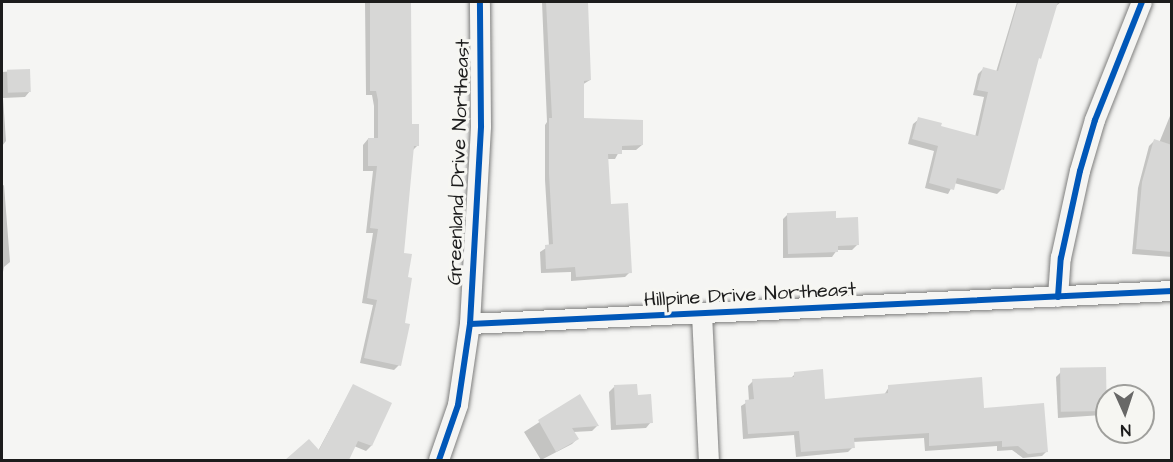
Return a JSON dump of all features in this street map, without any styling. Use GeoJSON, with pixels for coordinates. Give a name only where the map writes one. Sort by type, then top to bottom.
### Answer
{"type":"FeatureCollection","features":[{"type":"Feature","properties":{"kind":"street","name":"Greenland Drive Northeast"},"geometry":{"type":"LineString","coordinates":[[470,324],[481,126],[480,2]]}},
{"type":"Feature","properties":{"kind":"street"},"geometry":{"type":"LineString","coordinates":[[1058,297],[1061,258],[1083,161],[1113,71],[1142,2]]}},
{"type":"Feature","properties":{"kind":"street","name":"Hillpine Drive Northeast"},"geometry":{"type":"LineString","coordinates":[[470,324],[1172,291]]}},
{"type":"Feature","properties":{"kind":"street"},"geometry":{"type":"LineString","coordinates":[[702,314],[708,460]]}},
{"type":"Feature","properties":{"kind":"street"},"geometry":{"type":"LineString","coordinates":[[439,460],[458,405],[470,324]]}},
{"type":"Feature","properties":{"kind":"building"},"geometry":{"type":"Polygon","coordinates":[[[370,2],[411,2],[412,124],[419,124],[419,146],[414,146],[404,253],[412,254],[408,277],[412,278],[405,323],[410,324],[401,366],[364,358],[377,300],[367,298],[378,229],[370,228],[377,166],[368,166],[368,138],[378,138],[378,100],[376,91],[370,91],[370,2]]]}},
{"type":"Feature","properties":{"kind":"building"},"geometry":{"type":"Polygon","coordinates":[[[546,2],[588,2],[591,80],[584,81],[584,118],[643,120],[643,145],[622,146],[622,154],[608,154],[611,204],[628,203],[632,273],[576,277],[575,267],[546,269],[545,245],[553,244],[549,174],[549,118],[552,118],[546,2]]]}},
{"type":"Feature","properties":{"kind":"building"},"geometry":{"type":"Polygon","coordinates":[[[1018,2],[1058,2],[1041,59],[1039,58],[1004,190],[957,178],[954,190],[929,183],[938,146],[912,139],[918,117],[978,136],[988,92],[977,90],[983,67],[998,71],[1018,2]]]}},
{"type":"Feature","properties":{"kind":"building"},"geometry":{"type":"Polygon","coordinates":[[[30,69],[31,92],[8,93],[7,70],[30,69]]]}},
{"type":"Feature","properties":{"kind":"building"},"geometry":{"type":"Polygon","coordinates":[[[1154,139],[1172,145],[1172,252],[1136,249],[1142,182],[1154,139]]]}},
{"type":"Feature","properties":{"kind":"building"},"geometry":{"type":"Polygon","coordinates":[[[836,211],[836,218],[858,217],[859,245],[838,246],[838,252],[788,254],[787,213],[836,211]]]}},
{"type":"Feature","properties":{"kind":"building"},"geometry":{"type":"Polygon","coordinates":[[[1106,367],[1106,384],[1095,384],[1095,411],[1061,412],[1060,368],[1106,367]]]}},
{"type":"Feature","properties":{"kind":"building"},"geometry":{"type":"Polygon","coordinates":[[[823,369],[825,399],[888,393],[888,385],[982,377],[984,408],[1044,403],[1048,452],[1028,454],[1018,446],[1002,447],[1002,441],[929,446],[929,433],[854,438],[855,448],[801,452],[799,431],[748,434],[745,400],[754,399],[752,379],[794,377],[794,372],[823,369]]]}},
{"type":"Feature","properties":{"kind":"building"},"geometry":{"type":"Polygon","coordinates":[[[353,384],[392,403],[372,446],[358,441],[349,460],[285,460],[309,439],[319,450],[353,384]]]}},
{"type":"Feature","properties":{"kind":"building"},"geometry":{"type":"Polygon","coordinates":[[[637,384],[638,395],[651,394],[653,423],[616,425],[614,385],[637,384]]]}},
{"type":"Feature","properties":{"kind":"building"},"geometry":{"type":"Polygon","coordinates":[[[580,394],[599,426],[572,428],[579,439],[556,452],[538,420],[580,394]]]}},
{"type":"Feature","properties":{"kind":"cycle path"},"geometry":{"type":"LineString","coordinates":[[439,460],[458,405],[470,324],[481,126],[480,2]]}},
{"type":"Feature","properties":{"kind":"cycle path"},"geometry":{"type":"LineString","coordinates":[[1058,297],[1061,258],[1080,171],[1095,120],[1142,2]]}},
{"type":"Feature","properties":{"kind":"cycle path"},"geometry":{"type":"LineString","coordinates":[[470,324],[1172,291]]}}]}
